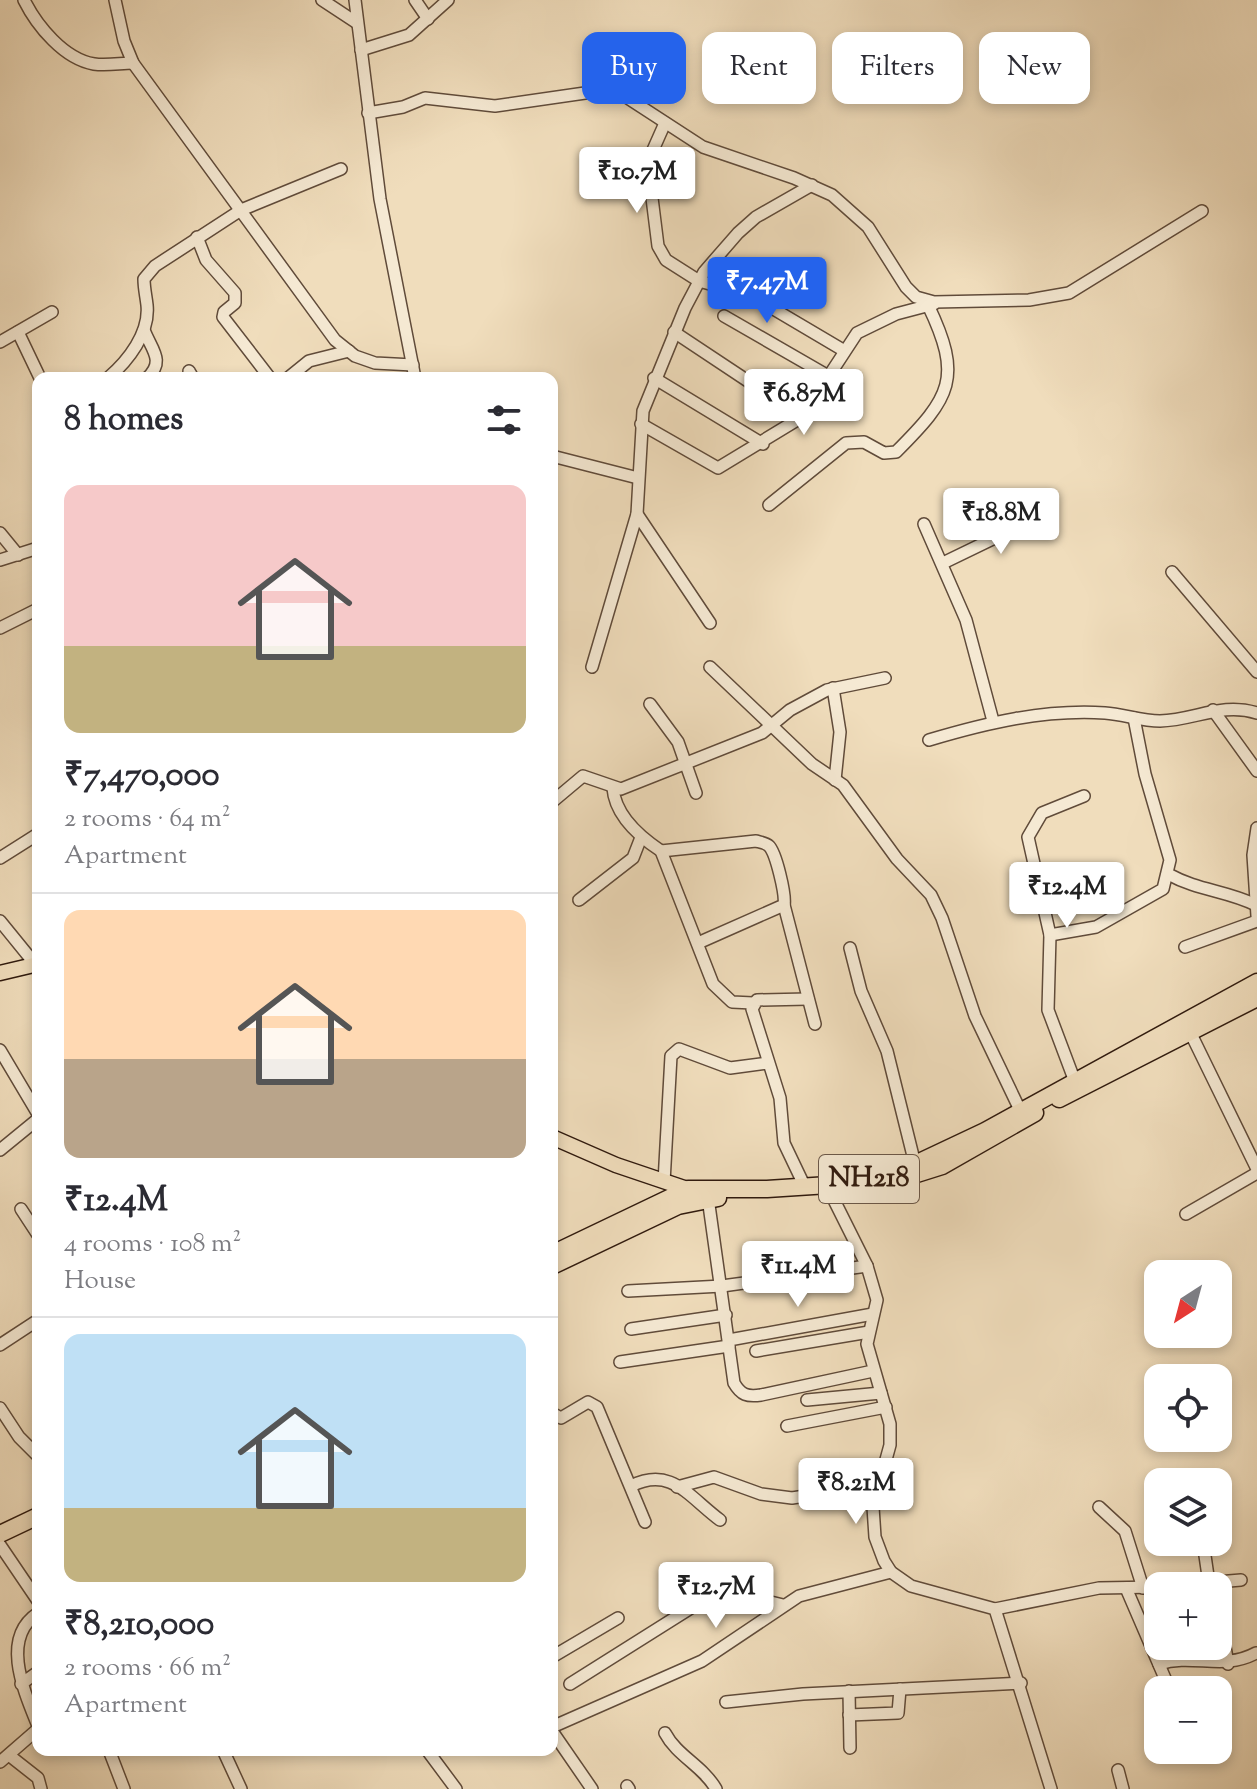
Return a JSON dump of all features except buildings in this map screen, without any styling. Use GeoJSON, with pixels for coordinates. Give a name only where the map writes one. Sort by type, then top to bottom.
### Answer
{"type":"FeatureCollection","features":[{"type":"Feature","properties":{"kind":"highway","name":"NH218"},"geometry":{"type":"LineString","coordinates":[[1055,1095],[1074,1079],[1257,982]]}},
{"type":"Feature","properties":{"kind":"highway","name":"NH218"},"geometry":{"type":"LineString","coordinates":[[558,1251],[688,1189],[805,1187],[830,1191],[915,1164],[1055,1095],[1191,1034],[1257,998]]}},
{"type":"Feature","properties":{"kind":"highway","name":"NH218"},"geometry":{"type":"LineString","coordinates":[[558,1263],[662,1213],[708,1198],[830,1191],[927,1172],[975,1150],[1029,1108]]}},
{"type":"Feature","properties":{"kind":"highway"},"geometry":{"type":"LineString","coordinates":[[0,1523],[32,1509]]}},
{"type":"Feature","properties":{"kind":"highway"},"geometry":{"type":"LineString","coordinates":[[0,1534],[32,1519]]}},
{"type":"Feature","properties":{"kind":"main road"},"geometry":{"type":"LineString","coordinates":[[0,973],[32,965]]}},
{"type":"Feature","properties":{"kind":"main road"},"geometry":{"type":"LineString","coordinates":[[558,1139],[708,1198]]}},
{"type":"Feature","properties":{"kind":"street"},"geometry":{"type":"LineString","coordinates":[[24,0],[38,24],[81,60],[96,64],[133,63]]}},
{"type":"Feature","properties":{"kind":"street"},"geometry":{"type":"LineString","coordinates":[[115,0],[124,41],[133,63],[289,273],[316,318],[349,351],[385,365],[413,365]]}},
{"type":"Feature","properties":{"kind":"street"},"geometry":{"type":"LineString","coordinates":[[322,0],[357,23]]}},
{"type":"Feature","properties":{"kind":"street"},"geometry":{"type":"LineString","coordinates":[[355,0],[380,199],[414,372]]}},
{"type":"Feature","properties":{"kind":"street"},"geometry":{"type":"LineString","coordinates":[[415,0],[428,19]]}},
{"type":"Feature","properties":{"kind":"street"},"geometry":{"type":"LineString","coordinates":[[361,50],[400,39],[448,0]]}},
{"type":"Feature","properties":{"kind":"street"},"geometry":{"type":"LineString","coordinates":[[368,113],[391,111],[425,98],[495,106],[607,92],[639,103],[703,147],[727,158],[812,185],[832,195],[868,227],[894,272],[916,297],[943,301],[1029,300],[1069,293],[1202,211]]}},
{"type":"Feature","properties":{"kind":"street"},"geometry":{"type":"LineString","coordinates":[[665,123],[657,135],[650,165],[658,246],[666,260],[699,281],[750,295],[843,350]]}},
{"type":"Feature","properties":{"kind":"street"},"geometry":{"type":"LineString","coordinates":[[114,372],[144,330],[147,305],[144,279],[147,273],[241,210],[341,169]]}},
{"type":"Feature","properties":{"kind":"street"},"geometry":{"type":"LineString","coordinates":[[592,667],[637,514],[641,424],[654,378],[674,332],[699,281],[716,257],[756,217],[812,185]]}},
{"type":"Feature","properties":{"kind":"street"},"geometry":{"type":"LineString","coordinates":[[197,237],[206,260],[235,293],[235,303],[224,312],[223,317],[265,372]]}},
{"type":"Feature","properties":{"kind":"street"},"geometry":{"type":"LineString","coordinates":[[641,424],[714,468],[763,444],[802,417],[830,377],[843,350],[868,326],[943,301]]}},
{"type":"Feature","properties":{"kind":"street"},"geometry":{"type":"LineString","coordinates":[[769,505],[846,443],[864,442],[888,454],[896,452],[924,421],[946,388],[949,375],[948,350],[928,305]]}},
{"type":"Feature","properties":{"kind":"street"},"geometry":{"type":"LineString","coordinates":[[0,342],[52,312]]}},
{"type":"Feature","properties":{"kind":"street"},"geometry":{"type":"LineString","coordinates":[[724,316],[830,377]]}},
{"type":"Feature","properties":{"kind":"street"},"geometry":{"type":"LineString","coordinates":[[144,330],[158,361],[154,372]]}},
{"type":"Feature","properties":{"kind":"street"},"geometry":{"type":"LineString","coordinates":[[18,332],[37,372]]}},
{"type":"Feature","properties":{"kind":"street"},"geometry":{"type":"LineString","coordinates":[[674,332],[802,417]]}},
{"type":"Feature","properties":{"kind":"street"},"geometry":{"type":"LineString","coordinates":[[295,372],[309,361],[349,351]]}},
{"type":"Feature","properties":{"kind":"street"},"geometry":{"type":"LineString","coordinates":[[385,365],[387,372]]}},
{"type":"Feature","properties":{"kind":"street"},"geometry":{"type":"LineString","coordinates":[[654,378],[763,444]]}},
{"type":"Feature","properties":{"kind":"street"},"geometry":{"type":"LineString","coordinates":[[558,458],[638,478]]}},
{"type":"Feature","properties":{"kind":"street"},"geometry":{"type":"LineString","coordinates":[[637,514],[710,623]]}},
{"type":"Feature","properties":{"kind":"street"},"geometry":{"type":"LineString","coordinates":[[943,563],[1042,515]]}},
{"type":"Feature","properties":{"kind":"street"},"geometry":{"type":"LineString","coordinates":[[924,524],[966,620],[993,721]]}},
{"type":"Feature","properties":{"kind":"street"},"geometry":{"type":"LineString","coordinates":[[0,533],[18,555]]}},
{"type":"Feature","properties":{"kind":"street"},"geometry":{"type":"LineString","coordinates":[[0,560],[32,550]]}},
{"type":"Feature","properties":{"kind":"street"},"geometry":{"type":"LineString","coordinates":[[1172,572],[1257,672]]}},
{"type":"Feature","properties":{"kind":"street"},"geometry":{"type":"LineString","coordinates":[[0,628],[32,612]]}},
{"type":"Feature","properties":{"kind":"street"},"geometry":{"type":"LineString","coordinates":[[710,667],[770,727],[812,764],[843,785],[897,859],[931,895],[942,918],[975,1016],[1029,1108]]}},
{"type":"Feature","properties":{"kind":"street"},"geometry":{"type":"LineString","coordinates":[[558,797],[583,776],[621,789],[687,765],[770,727],[790,710],[833,688],[885,678]]}},
{"type":"Feature","properties":{"kind":"street"},"geometry":{"type":"LineString","coordinates":[[833,688],[840,732],[835,780]]}},
{"type":"Feature","properties":{"kind":"street"},"geometry":{"type":"LineString","coordinates":[[650,704],[678,742],[696,793]]}},
{"type":"Feature","properties":{"kind":"street"},"geometry":{"type":"LineString","coordinates":[[929,740],[993,721],[1093,713],[1161,721],[1235,707],[1257,713]]}},
{"type":"Feature","properties":{"kind":"street"},"geometry":{"type":"LineString","coordinates":[[1213,710],[1257,771]]}},
{"type":"Feature","properties":{"kind":"street"},"geometry":{"type":"LineString","coordinates":[[1050,935],[1083,931],[1110,921],[1163,889],[1170,860],[1145,774],[1134,718]]}},
{"type":"Feature","properties":{"kind":"street"},"geometry":{"type":"LineString","coordinates":[[613,788],[614,797],[640,840],[661,851],[756,841],[766,844],[772,852],[784,893],[784,905],[815,1024]]}},
{"type":"Feature","properties":{"kind":"street"},"geometry":{"type":"LineString","coordinates":[[1074,1079],[1048,1010],[1050,935],[1028,837],[1042,813],[1084,796]]}},
{"type":"Feature","properties":{"kind":"street"},"geometry":{"type":"LineString","coordinates":[[1257,828],[1254,840],[1257,914]]}},
{"type":"Feature","properties":{"kind":"street"},"geometry":{"type":"LineString","coordinates":[[0,858],[11,847],[32,837]]}},
{"type":"Feature","properties":{"kind":"street"},"geometry":{"type":"LineString","coordinates":[[579,900],[633,858],[640,840]]}},
{"type":"Feature","properties":{"kind":"street"},"geometry":{"type":"LineString","coordinates":[[661,851],[718,990],[732,1002],[753,1003],[764,998],[808,999]]}},
{"type":"Feature","properties":{"kind":"street"},"geometry":{"type":"LineString","coordinates":[[1168,874],[1197,889],[1230,892],[1257,914]]}},
{"type":"Feature","properties":{"kind":"street"},"geometry":{"type":"LineString","coordinates":[[698,943],[784,905]]}},
{"type":"Feature","properties":{"kind":"street"},"geometry":{"type":"LineString","coordinates":[[1185,947],[1257,914]]}},
{"type":"Feature","properties":{"kind":"street"},"geometry":{"type":"LineString","coordinates":[[0,921],[32,958]]}},
{"type":"Feature","properties":{"kind":"street"},"geometry":{"type":"LineString","coordinates":[[850,948],[861,991],[887,1051],[915,1164]]}},
{"type":"Feature","properties":{"kind":"street"},"geometry":{"type":"LineString","coordinates":[[753,1003],[780,1098],[784,1143],[805,1187]]}},
{"type":"Feature","properties":{"kind":"street"},"geometry":{"type":"LineString","coordinates":[[1186,1214],[1257,1171],[1191,1034]]}},
{"type":"Feature","properties":{"kind":"street"},"geometry":{"type":"LineString","coordinates":[[664,1182],[671,1056],[679,1049],[687,1049],[730,1068],[768,1063]]}},
{"type":"Feature","properties":{"kind":"street"},"geometry":{"type":"LineString","coordinates":[[0,1050],[32,1106]]}},
{"type":"Feature","properties":{"kind":"street"},"geometry":{"type":"LineString","coordinates":[[0,1150],[32,1122]]}},
{"type":"Feature","properties":{"kind":"street"},"geometry":{"type":"LineString","coordinates":[[830,1191],[867,1266],[877,1300],[867,1344],[886,1407],[890,1445],[873,1507],[884,1561],[891,1572],[927,1592],[980,1602],[995,1609],[1099,1588],[1143,1588],[1125,1531],[1099,1507]]}},
{"type":"Feature","properties":{"kind":"street"},"geometry":{"type":"LineString","coordinates":[[708,1198],[734,1383],[746,1396],[873,1371]]}},
{"type":"Feature","properties":{"kind":"street"},"geometry":{"type":"LineString","coordinates":[[21,1209],[32,1226]]}},
{"type":"Feature","properties":{"kind":"street"},"geometry":{"type":"LineString","coordinates":[[628,1291],[722,1286],[867,1266]]}},
{"type":"Feature","properties":{"kind":"street"},"geometry":{"type":"LineString","coordinates":[[620,1362],[873,1314]]}},
{"type":"Feature","properties":{"kind":"street"},"geometry":{"type":"LineString","coordinates":[[631,1329],[726,1315]]}},
{"type":"Feature","properties":{"kind":"street"},"geometry":{"type":"LineString","coordinates":[[0,1345],[32,1324]]}},
{"type":"Feature","properties":{"kind":"street"},"geometry":{"type":"LineString","coordinates":[[756,1351],[869,1332]]}},
{"type":"Feature","properties":{"kind":"street"},"geometry":{"type":"LineString","coordinates":[[807,1400],[881,1393]]}},
{"type":"Feature","properties":{"kind":"street"},"geometry":{"type":"LineString","coordinates":[[558,1416],[561,1418],[588,1402],[597,1407],[645,1522]]}},
{"type":"Feature","properties":{"kind":"street"},"geometry":{"type":"LineString","coordinates":[[787,1426],[886,1407]]}},
{"type":"Feature","properties":{"kind":"street"},"geometry":{"type":"LineString","coordinates":[[0,1408],[19,1437],[32,1450]]}},
{"type":"Feature","properties":{"kind":"street"},"geometry":{"type":"LineString","coordinates":[[677,1487],[714,1477],[761,1494],[792,1498],[818,1494],[883,1471]]}},
{"type":"Feature","properties":{"kind":"street"},"geometry":{"type":"LineString","coordinates":[[631,1486],[659,1476],[720,1520]]}},
{"type":"Feature","properties":{"kind":"street"},"geometry":{"type":"LineString","coordinates":[[0,1545],[32,1592]]}},
{"type":"Feature","properties":{"kind":"street"},"geometry":{"type":"LineString","coordinates":[[558,1726],[702,1661],[783,1605],[819,1589],[891,1572]]}},
{"type":"Feature","properties":{"kind":"street"},"geometry":{"type":"LineString","coordinates":[[1232,1581],[1241,1580]]}},
{"type":"Feature","properties":{"kind":"street"},"geometry":{"type":"LineString","coordinates":[[1126,1588],[1164,1676]]}},
{"type":"Feature","properties":{"kind":"street"},"geometry":{"type":"LineString","coordinates":[[570,1684],[705,1599],[733,1593],[783,1605]]}},
{"type":"Feature","properties":{"kind":"street"},"geometry":{"type":"LineString","coordinates":[[995,1609],[1021,1683],[1051,1789]]}},
{"type":"Feature","properties":{"kind":"street"},"geometry":{"type":"LineString","coordinates":[[558,1653],[618,1618]]}},
{"type":"Feature","properties":{"kind":"street"},"geometry":{"type":"LineString","coordinates":[[32,1620],[17,1636],[14,1663],[32,1712]]}},
{"type":"Feature","properties":{"kind":"street"},"geometry":{"type":"LineString","coordinates":[[1159,1664],[1180,1658],[1228,1664],[1256,1653]]}},
{"type":"Feature","properties":{"kind":"street"},"geometry":{"type":"LineString","coordinates":[[1227,1660],[1228,1664]]}},
{"type":"Feature","properties":{"kind":"street"},"geometry":{"type":"LineString","coordinates":[[21,1684],[32,1676]]}},
{"type":"Feature","properties":{"kind":"street"},"geometry":{"type":"LineString","coordinates":[[726,1702],[849,1691],[1021,1683]]}},
{"type":"Feature","properties":{"kind":"street"},"geometry":{"type":"LineString","coordinates":[[849,1715],[898,1713],[900,1689]]}},
{"type":"Feature","properties":{"kind":"street"},"geometry":{"type":"LineString","coordinates":[[849,1691],[850,1748]]}},
{"type":"Feature","properties":{"kind":"street"},"geometry":{"type":"LineString","coordinates":[[32,1733],[5,1759],[38,1778],[41,1789]]}},
{"type":"Feature","properties":{"kind":"street"},"geometry":{"type":"LineString","coordinates":[[665,1733],[670,1743],[701,1768],[716,1789]]}},
{"type":"Feature","properties":{"kind":"street"},"geometry":{"type":"LineString","coordinates":[[558,1739],[586,1786]]}},
{"type":"Feature","properties":{"kind":"street"},"geometry":{"type":"LineString","coordinates":[[111,1756],[124,1789]]}},
{"type":"Feature","properties":{"kind":"street"},"geometry":{"type":"LineString","coordinates":[[226,1756],[241,1789]]}},
{"type":"Feature","properties":{"kind":"street"},"geometry":{"type":"LineString","coordinates":[[431,1756],[456,1789]]}},
{"type":"Feature","properties":{"kind":"street"},"geometry":{"type":"LineString","coordinates":[[1118,1770],[1123,1789]]}}]}
